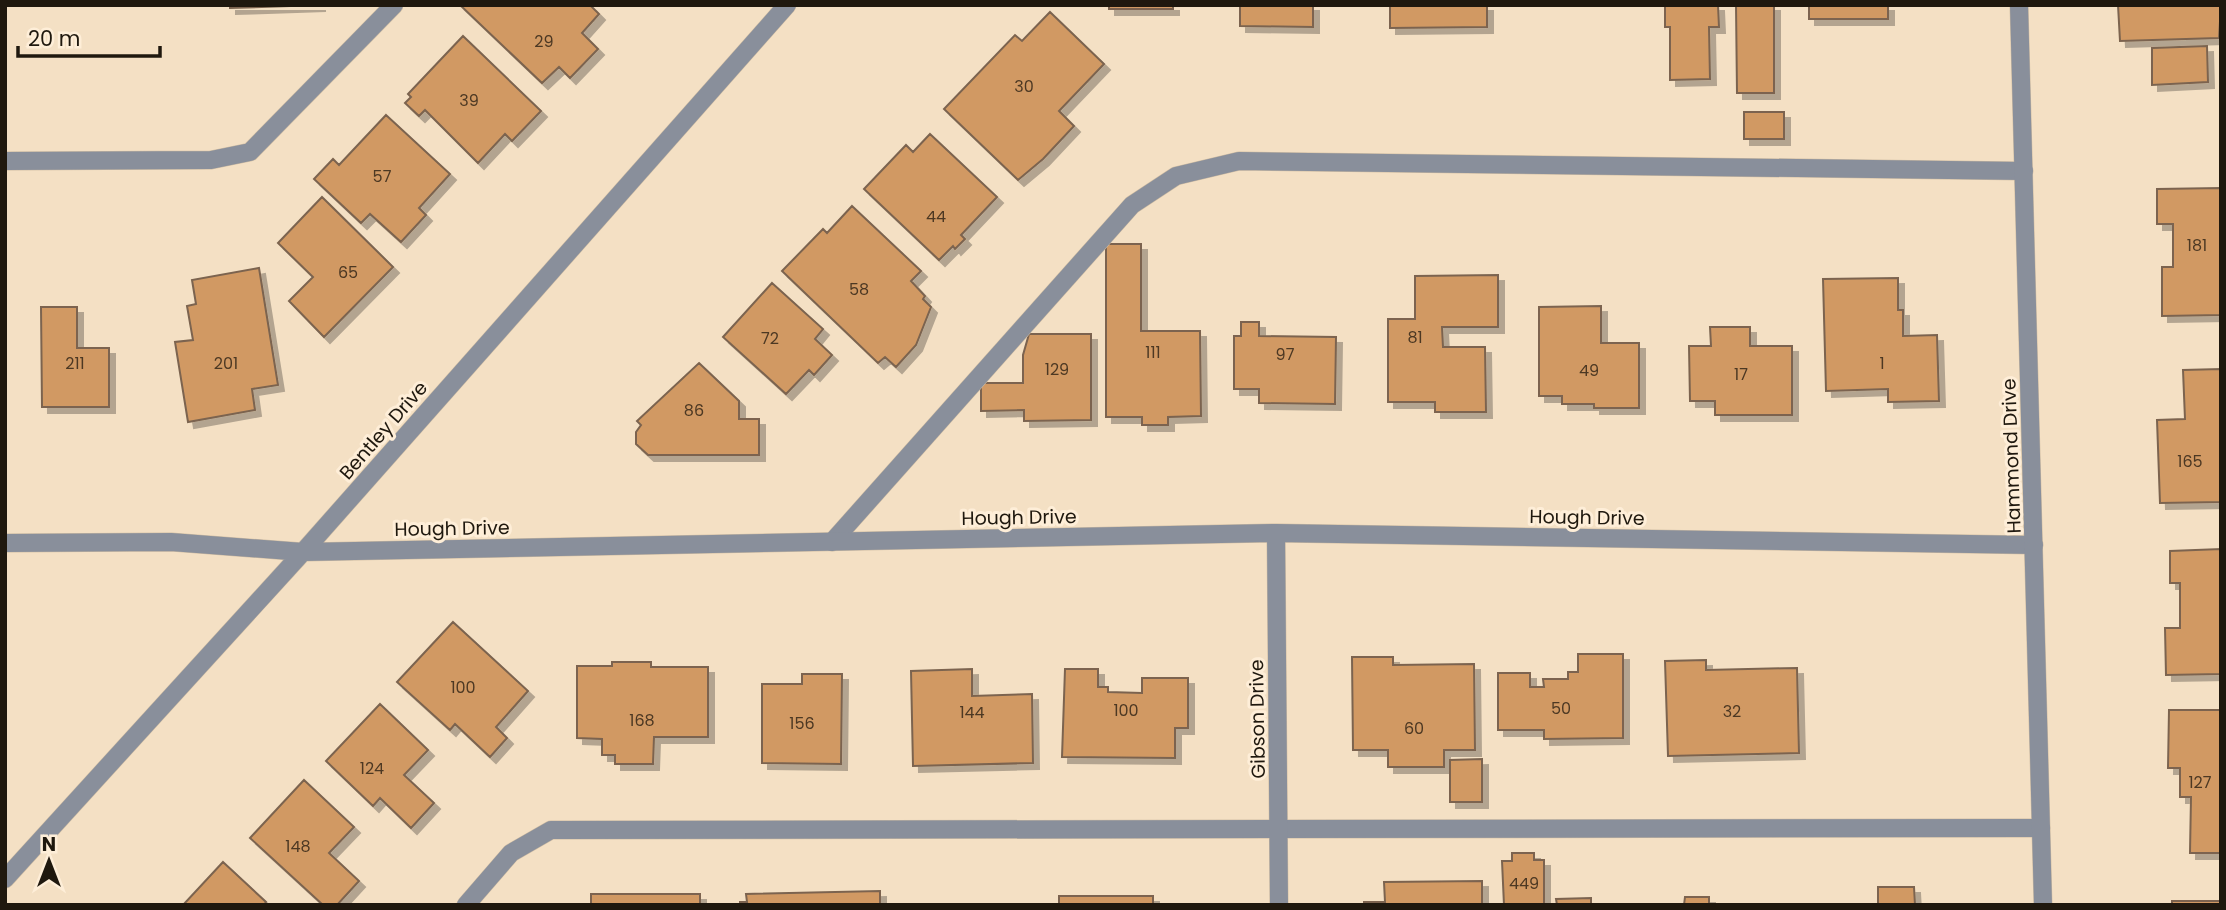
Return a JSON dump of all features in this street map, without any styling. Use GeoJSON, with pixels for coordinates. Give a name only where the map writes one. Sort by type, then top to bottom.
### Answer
{"type":"FeatureCollection","features":[{"type":"Feature","properties":{"kind":"street"},"geometry":{"type":"LineString","coordinates":[[5,161],[211,160],[250,152],[394,5]]}},
{"type":"Feature","properties":{"kind":"street","name":"Bentley Drive"},"geometry":{"type":"LineString","coordinates":[[5,879],[303,552],[786,5]]}},
{"type":"Feature","properties":{"kind":"street","name":"Hammond Drive"},"geometry":{"type":"LineString","coordinates":[[2019,5],[2043,905]]}},
{"type":"Feature","properties":{"kind":"street"},"geometry":{"type":"LineString","coordinates":[[832,542],[1132,205],[1176,176],[1239,161],[2024,170]]}},
{"type":"Feature","properties":{"kind":"street","name":"Hough Drive"},"geometry":{"type":"LineString","coordinates":[[5,543],[171,542],[303,552],[1276,533],[2034,545]]}},
{"type":"Feature","properties":{"kind":"street","name":"Gibson Drive"},"geometry":{"type":"LineString","coordinates":[[1276,533],[1279,905]]}},
{"type":"Feature","properties":{"kind":"street"},"geometry":{"type":"LineString","coordinates":[[466,905],[511,853],[551,830],[2041,828]]}},
{"type":"Feature","properties":{"kind":"building"},"geometry":{"type":"Polygon","coordinates":[[[230,5],[320,5],[230,8],[230,5]]]}},
{"type":"Feature","properties":{"kind":"building"},"geometry":{"type":"Polygon","coordinates":[[[460,5],[590,5],[599,14],[582,33],[598,49],[570,78],[559,67],[542,83],[460,5]]]}},
{"type":"Feature","properties":{"kind":"building"},"geometry":{"type":"Polygon","coordinates":[[[1109,5],[1173,5],[1173,9],[1109,9],[1109,5]]]}},
{"type":"Feature","properties":{"kind":"building"},"geometry":{"type":"Polygon","coordinates":[[[1240,5],[1313,5],[1313,27],[1240,26],[1240,5]]]}},
{"type":"Feature","properties":{"kind":"building"},"geometry":{"type":"Polygon","coordinates":[[[1390,5],[1487,5],[1487,27],[1390,28],[1390,5]]]}},
{"type":"Feature","properties":{"kind":"building"},"geometry":{"type":"Polygon","coordinates":[[[1665,5],[1718,5],[1719,27],[1709,27],[1710,79],[1670,80],[1670,27],[1665,27],[1665,5]]]}},
{"type":"Feature","properties":{"kind":"building"},"geometry":{"type":"Polygon","coordinates":[[[1736,5],[1774,5],[1774,93],[1737,93],[1736,5]]]}},
{"type":"Feature","properties":{"kind":"building"},"geometry":{"type":"Polygon","coordinates":[[[1809,5],[1888,5],[1888,19],[1809,19],[1809,5]]]}},
{"type":"Feature","properties":{"kind":"building"},"geometry":{"type":"Polygon","coordinates":[[[2118,5],[2221,5],[2219,38],[2120,41],[2118,5]]]}},
{"type":"Feature","properties":{"kind":"building"},"geometry":{"type":"Polygon","coordinates":[[[1050,12],[1104,64],[1059,111],[1074,126],[1043,159],[1018,180],[944,109],[1015,35],[1022,41],[1050,12]]]}},
{"type":"Feature","properties":{"kind":"building"},"geometry":{"type":"Polygon","coordinates":[[[463,36],[541,111],[512,141],[505,134],[478,163],[425,110],[419,116],[405,103],[411,97],[408,94],[463,36]]]}},
{"type":"Feature","properties":{"kind":"building"},"geometry":{"type":"Polygon","coordinates":[[[2207,46],[2208,82],[2152,85],[2152,48],[2207,46]]]}},
{"type":"Feature","properties":{"kind":"building"},"geometry":{"type":"Polygon","coordinates":[[[1744,112],[1784,112],[1784,139],[1744,139],[1744,112]]]}},
{"type":"Feature","properties":{"kind":"building"},"geometry":{"type":"Polygon","coordinates":[[[386,115],[450,174],[419,208],[426,215],[401,242],[370,214],[361,223],[314,179],[333,159],[339,165],[386,115]]]}},
{"type":"Feature","properties":{"kind":"building"},"geometry":{"type":"Polygon","coordinates":[[[930,134],[997,197],[961,235],[965,239],[939,260],[864,189],[906,145],[913,152],[930,134]]]}},
{"type":"Feature","properties":{"kind":"building"},"geometry":{"type":"Polygon","coordinates":[[[2221,188],[2221,315],[2162,316],[2162,267],[2173,267],[2173,224],[2157,224],[2157,189],[2221,188]]]}},
{"type":"Feature","properties":{"kind":"building"},"geometry":{"type":"Polygon","coordinates":[[[322,197],[393,267],[324,337],[289,301],[313,277],[278,243],[322,197]]]}},
{"type":"Feature","properties":{"kind":"building"},"geometry":{"type":"Polygon","coordinates":[[[852,206],[921,271],[911,281],[931,307],[916,345],[896,367],[885,357],[878,363],[782,271],[823,229],[827,233],[852,206]]]}},
{"type":"Feature","properties":{"kind":"building"},"geometry":{"type":"Polygon","coordinates":[[[1106,244],[1141,244],[1141,331],[1200,331],[1201,416],[1168,417],[1168,425],[1142,425],[1142,417],[1106,417],[1106,244]]]}},
{"type":"Feature","properties":{"kind":"building"},"geometry":{"type":"Polygon","coordinates":[[[259,268],[278,385],[252,389],[255,410],[188,422],[175,342],[193,340],[187,306],[196,304],[192,280],[259,268]]]}},
{"type":"Feature","properties":{"kind":"building"},"geometry":{"type":"Polygon","coordinates":[[[1498,275],[1498,327],[1442,327],[1443,347],[1485,347],[1486,412],[1435,412],[1435,402],[1388,402],[1388,319],[1415,319],[1415,276],[1498,275]]]}},
{"type":"Feature","properties":{"kind":"building"},"geometry":{"type":"Polygon","coordinates":[[[1898,278],[1898,310],[1903,310],[1903,336],[1937,335],[1939,401],[1888,402],[1888,389],[1826,391],[1823,279],[1898,278]]]}},
{"type":"Feature","properties":{"kind":"building"},"geometry":{"type":"Polygon","coordinates":[[[772,283],[823,329],[815,339],[832,355],[814,375],[809,370],[786,394],[723,337],[772,283]]]}},
{"type":"Feature","properties":{"kind":"building"},"geometry":{"type":"Polygon","coordinates":[[[1601,306],[1601,343],[1639,343],[1639,408],[1594,408],[1594,404],[1562,404],[1562,396],[1539,396],[1539,307],[1601,306]]]}},
{"type":"Feature","properties":{"kind":"building"},"geometry":{"type":"Polygon","coordinates":[[[41,307],[77,307],[77,348],[109,348],[109,407],[42,407],[41,307]]]}},
{"type":"Feature","properties":{"kind":"building"},"geometry":{"type":"Polygon","coordinates":[[[1241,322],[1259,322],[1259,336],[1336,337],[1335,404],[1259,403],[1259,389],[1234,389],[1234,336],[1241,336],[1241,322]]]}},
{"type":"Feature","properties":{"kind":"building"},"geometry":{"type":"Polygon","coordinates":[[[1710,327],[1750,327],[1750,346],[1792,346],[1792,415],[1715,415],[1715,401],[1690,401],[1689,346],[1711,346],[1710,327]]]}},
{"type":"Feature","properties":{"kind":"building"},"geometry":{"type":"Polygon","coordinates":[[[1029,334],[1091,334],[1091,420],[1024,421],[1024,410],[981,411],[981,383],[1023,383],[1023,355],[1029,334]]]}},
{"type":"Feature","properties":{"kind":"building"},"geometry":{"type":"Polygon","coordinates":[[[699,363],[739,401],[739,419],[759,419],[759,455],[648,455],[636,444],[636,432],[641,425],[637,421],[699,363]]]}},
{"type":"Feature","properties":{"kind":"building"},"geometry":{"type":"Polygon","coordinates":[[[2221,369],[2221,502],[2160,503],[2157,420],[2185,419],[2183,370],[2221,369]]]}},
{"type":"Feature","properties":{"kind":"building"},"geometry":{"type":"Polygon","coordinates":[[[2221,549],[2221,674],[2166,675],[2165,628],[2180,628],[2180,583],[2170,583],[2170,551],[2221,549]]]}},
{"type":"Feature","properties":{"kind":"building"},"geometry":{"type":"Polygon","coordinates":[[[453,622],[528,691],[496,727],[507,738],[490,757],[455,724],[450,730],[397,682],[453,622]]]}},
{"type":"Feature","properties":{"kind":"building"},"geometry":{"type":"Polygon","coordinates":[[[1578,654],[1623,654],[1623,738],[1544,739],[1544,730],[1498,730],[1498,673],[1530,673],[1530,687],[1544,687],[1543,679],[1568,679],[1568,672],[1578,672],[1578,654]]]}},
{"type":"Feature","properties":{"kind":"building"},"geometry":{"type":"Polygon","coordinates":[[[1352,657],[1393,657],[1393,665],[1474,664],[1475,750],[1444,750],[1444,767],[1388,767],[1388,750],[1353,750],[1352,657]]]}},
{"type":"Feature","properties":{"kind":"building"},"geometry":{"type":"Polygon","coordinates":[[[1706,660],[1706,670],[1797,668],[1799,753],[1668,756],[1665,661],[1706,660]]]}},
{"type":"Feature","properties":{"kind":"building"},"geometry":{"type":"Polygon","coordinates":[[[612,662],[651,662],[651,667],[708,667],[708,737],[654,737],[653,764],[615,764],[615,755],[602,755],[602,739],[577,738],[577,666],[612,666],[612,662]]]}},
{"type":"Feature","properties":{"kind":"building"},"geometry":{"type":"Polygon","coordinates":[[[972,669],[972,696],[1032,694],[1033,763],[913,766],[911,671],[972,669]]]}},
{"type":"Feature","properties":{"kind":"building"},"geometry":{"type":"Polygon","coordinates":[[[1065,669],[1098,669],[1098,687],[1108,687],[1108,692],[1142,693],[1142,678],[1188,678],[1188,728],[1175,728],[1175,758],[1062,757],[1065,669]]]}},
{"type":"Feature","properties":{"kind":"building"},"geometry":{"type":"Polygon","coordinates":[[[802,674],[842,674],[841,764],[762,763],[762,684],[802,684],[802,674]]]}},
{"type":"Feature","properties":{"kind":"building"},"geometry":{"type":"Polygon","coordinates":[[[380,704],[428,750],[404,775],[434,803],[411,828],[380,798],[373,806],[326,761],[380,704]]]}},
{"type":"Feature","properties":{"kind":"building"},"geometry":{"type":"Polygon","coordinates":[[[2169,710],[2221,710],[2221,853],[2190,853],[2191,797],[2180,797],[2180,768],[2168,768],[2169,710]]]}},
{"type":"Feature","properties":{"kind":"building"},"geometry":{"type":"Polygon","coordinates":[[[1482,759],[1482,802],[1450,802],[1450,760],[1482,759]]]}},
{"type":"Feature","properties":{"kind":"building"},"geometry":{"type":"Polygon","coordinates":[[[304,780],[354,827],[329,853],[359,881],[337,905],[323,905],[250,838],[304,780]]]}},
{"type":"Feature","properties":{"kind":"building"},"geometry":{"type":"Polygon","coordinates":[[[1512,853],[1534,853],[1534,860],[1544,860],[1544,905],[1504,905],[1502,861],[1512,861],[1512,853]]]}},
{"type":"Feature","properties":{"kind":"building"},"geometry":{"type":"Polygon","coordinates":[[[223,862],[266,902],[264,905],[183,905],[223,862]]]}},
{"type":"Feature","properties":{"kind":"building"},"geometry":{"type":"Polygon","coordinates":[[[1482,881],[1482,905],[1364,905],[1364,902],[1385,902],[1384,882],[1482,881]]]}},
{"type":"Feature","properties":{"kind":"building"},"geometry":{"type":"Polygon","coordinates":[[[1878,887],[1914,887],[1915,905],[1878,905],[1878,887]]]}},
{"type":"Feature","properties":{"kind":"building"},"geometry":{"type":"Polygon","coordinates":[[[880,891],[880,905],[740,905],[740,902],[747,902],[746,894],[880,891]]]}},
{"type":"Feature","properties":{"kind":"building"},"geometry":{"type":"Polygon","coordinates":[[[591,894],[700,894],[700,905],[591,905],[591,894]]]}},
{"type":"Feature","properties":{"kind":"building"},"geometry":{"type":"Polygon","coordinates":[[[1059,896],[1153,896],[1153,905],[1059,905],[1059,896]]]}},
{"type":"Feature","properties":{"kind":"building"},"geometry":{"type":"Polygon","coordinates":[[[1685,897],[1709,897],[1709,905],[1684,905],[1685,897]]]}},
{"type":"Feature","properties":{"kind":"building"},"geometry":{"type":"Polygon","coordinates":[[[1591,898],[1591,905],[1557,905],[1556,899],[1591,898]]]}},
{"type":"Feature","properties":{"kind":"building"},"geometry":{"type":"Polygon","coordinates":[[[2172,901],[2221,901],[2221,905],[2172,905],[2172,901]]]}}]}
